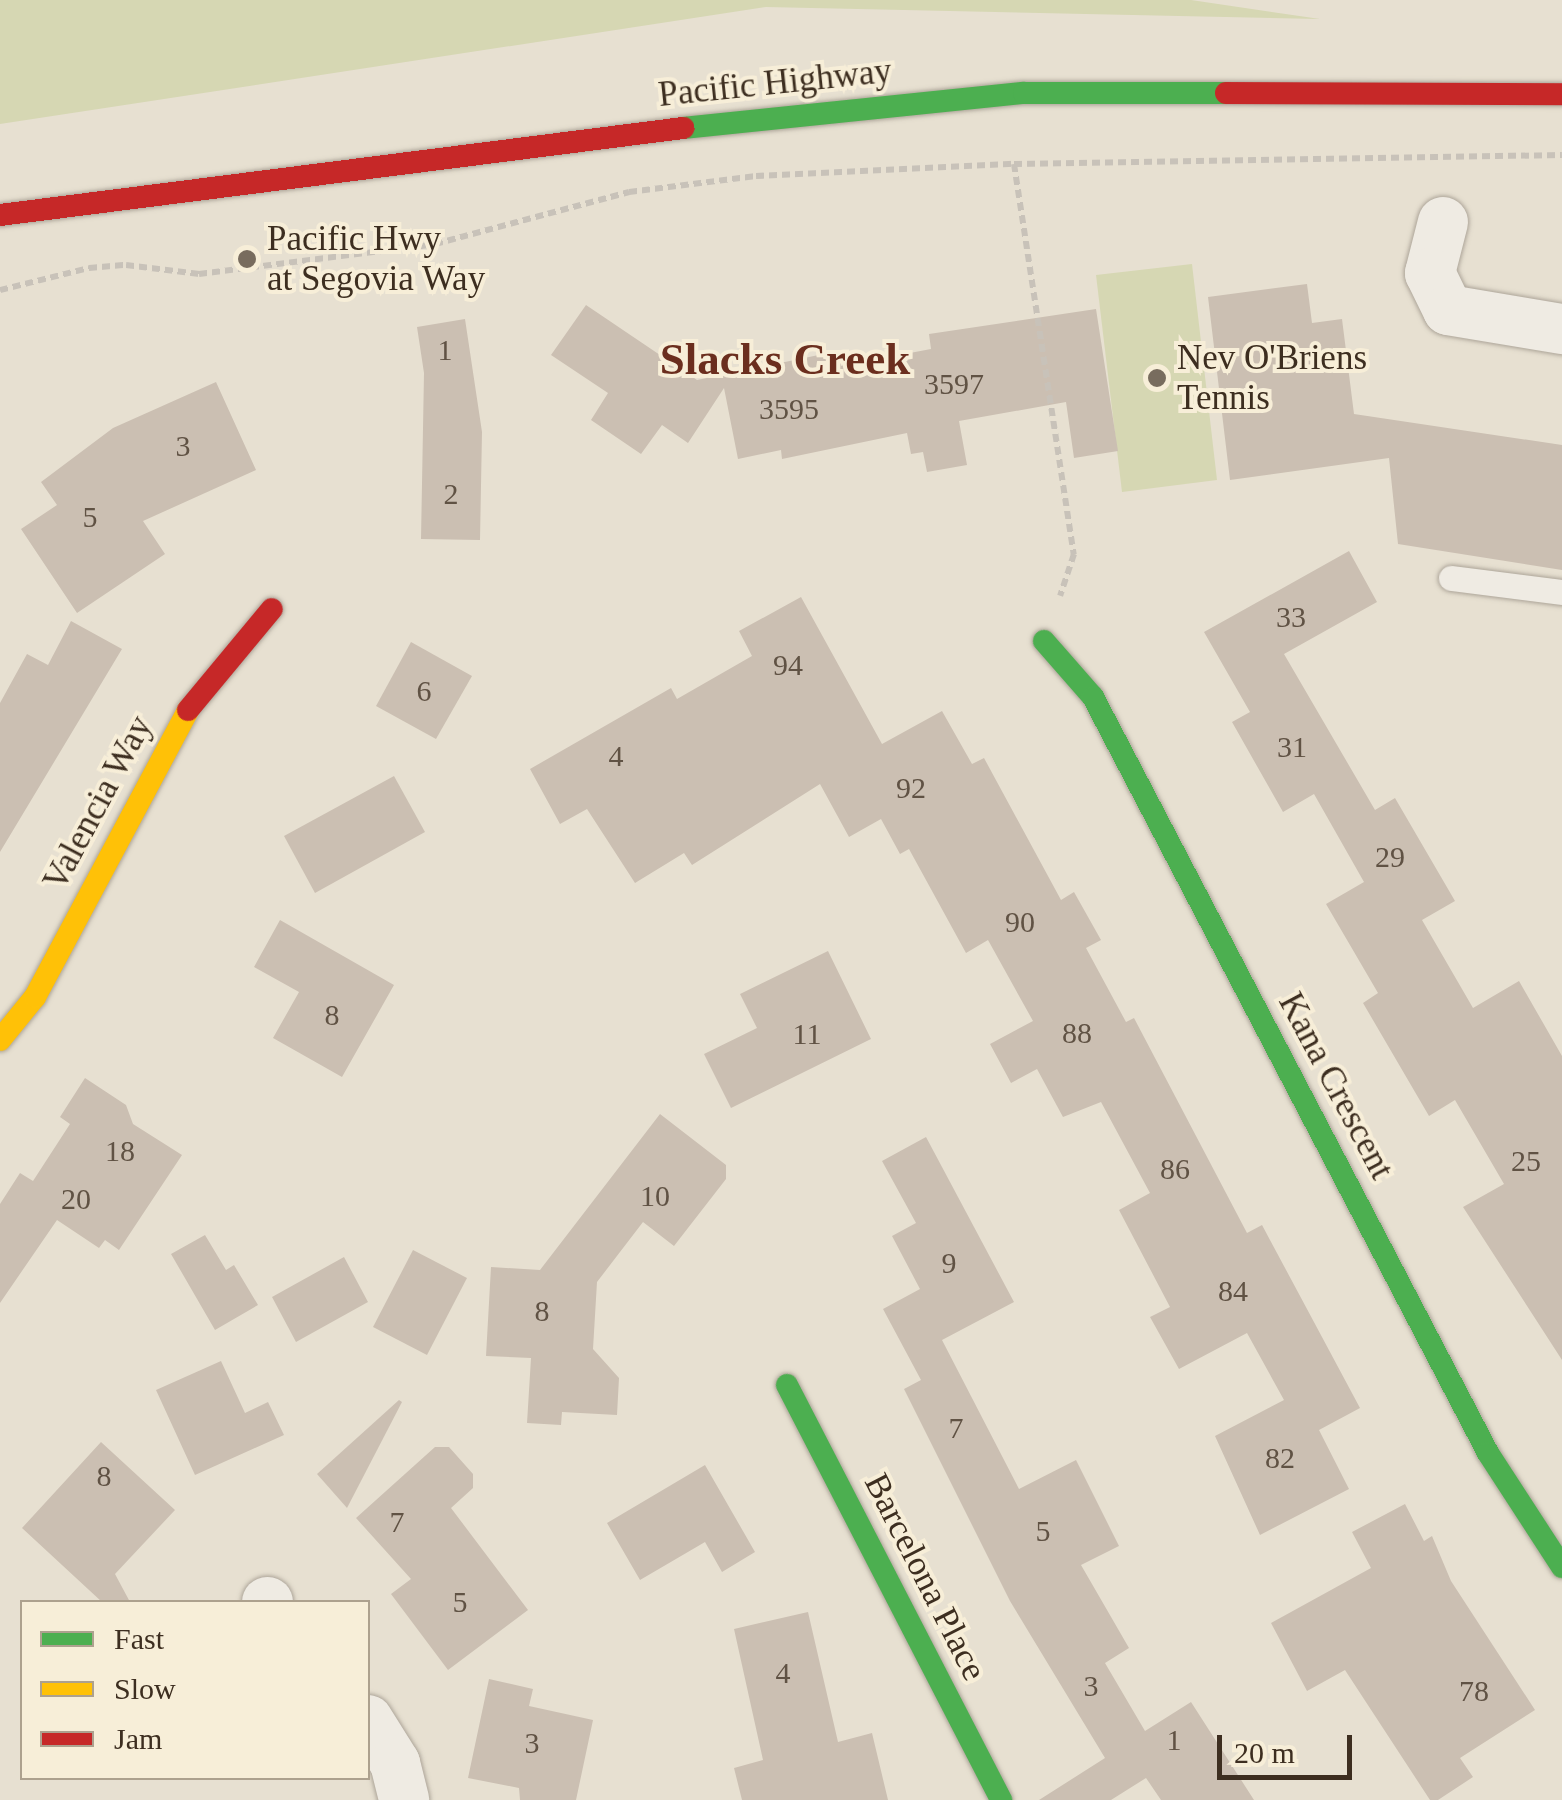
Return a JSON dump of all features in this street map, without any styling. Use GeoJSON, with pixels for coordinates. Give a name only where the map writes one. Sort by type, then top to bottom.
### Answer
{"type":"FeatureCollection","features":[{"type":"Feature","properties":{"kind":"street","name":"Pacific Highway"},"geometry":{"type":"LineString","coordinates":[[0,215],[813,112],[1024,93],[1562,94]]}},
{"type":"Feature","properties":{"kind":"street"},"geometry":{"type":"LineString","coordinates":[[1443,222],[1430,273],[1448,310],[1562,329]]}},
{"type":"Feature","properties":{"kind":"street","name":"Valencia Way"},"geometry":{"type":"LineString","coordinates":[[0,1040],[35,997],[190,707],[272,608]]}},
{"type":"Feature","properties":{"kind":"street","name":"Kana Crescent"},"geometry":{"type":"LineString","coordinates":[[1044,642],[1093,697],[1488,1453],[1562,1567]]}},
{"type":"Feature","properties":{"kind":"street","name":"Barcelona Place"},"geometry":{"type":"LineString","coordinates":[[787,1386],[1001,1800]]}},
{"type":"Feature","properties":{"kind":"street"},"geometry":{"type":"LineString","coordinates":[[370,1723],[395,1763],[404,1800]]}},
{"type":"Feature","properties":{"kind":"lane"},"geometry":{"type":"LineString","coordinates":[[1450,578],[1562,592]]}},
{"type":"Feature","properties":{"kind":"path"},"geometry":{"type":"LineString","coordinates":[[0,290],[88,268],[126,264],[199,274],[435,244],[629,192],[756,176],[1014,164],[1562,155]]}},
{"type":"Feature","properties":{"kind":"path"},"geometry":{"type":"LineString","coordinates":[[1014,164],[1074,554],[1044,642]]}},
{"type":"Feature","properties":{"kind":"green space"},"geometry":{"type":"Polygon","coordinates":[[[0,0],[1191,0],[1320,19],[766,7],[0,124],[0,0]]]}},
{"type":"Feature","properties":{"kind":"green space","name":"Nev O'Briens Tennis"},"geometry":{"type":"Polygon","coordinates":[[[1192,264],[1217,480],[1122,492],[1096,275],[1192,264]]]}},
{"type":"Feature","properties":{"kind":"building"},"geometry":{"type":"Polygon","coordinates":[[[1307,284],[1312,323],[1342,319],[1354,414],[1562,445],[1562,570],[1398,544],[1389,458],[1230,480],[1208,297],[1307,284]]]}},
{"type":"Feature","properties":{"kind":"building"},"geometry":{"type":"Polygon","coordinates":[[[586,305],[697,380],[838,351],[841,366],[931,349],[929,334],[1096,309],[1118,451],[1074,458],[1066,402],[959,421],[967,465],[927,472],[923,452],[911,454],[907,433],[782,459],[781,450],[738,459],[724,388],[688,443],[662,425],[641,454],[591,420],[608,393],[551,355],[586,305]]]}},
{"type":"Feature","properties":{"kind":"building"},"geometry":{"type":"Polygon","coordinates":[[[465,319],[482,432],[480,540],[421,539],[424,373],[417,327],[465,319]]]}},
{"type":"Feature","properties":{"kind":"building"},"geometry":{"type":"Polygon","coordinates":[[[216,382],[256,470],[143,521],[165,554],[77,613],[21,529],[57,505],[41,482],[113,428],[216,382]]]}},
{"type":"Feature","properties":{"kind":"building"},"geometry":{"type":"Polygon","coordinates":[[[1349,551],[1377,602],[1284,654],[1375,810],[1395,798],[1455,901],[1422,920],[1473,1008],[1519,981],[1562,1056],[1562,1360],[1463,1207],[1504,1184],[1455,1100],[1429,1116],[1363,1003],[1378,993],[1326,904],[1364,882],[1314,794],[1283,812],[1232,722],[1250,712],[1204,632],[1349,551]]]}},
{"type":"Feature","properties":{"kind":"building"},"geometry":{"type":"Polygon","coordinates":[[[801,597],[882,744],[942,711],[972,764],[984,758],[1061,900],[1074,892],[1101,940],[1086,948],[1126,1022],[1134,1018],[1247,1233],[1262,1225],[1360,1408],[1319,1430],[1349,1489],[1260,1535],[1215,1436],[1284,1400],[1247,1333],[1179,1369],[1150,1317],[1170,1307],[1119,1210],[1150,1193],[1101,1102],[1063,1117],[1037,1069],[1011,1083],[990,1044],[1033,1021],[988,940],[966,953],[909,849],[900,854],[881,819],[849,837],[820,784],[692,865],[684,853],[635,883],[587,809],[560,824],[530,769],[671,688],[677,699],[752,656],[739,631],[801,597]]]}},
{"type":"Feature","properties":{"kind":"building"},"geometry":{"type":"Polygon","coordinates":[[[71,621],[122,649],[0,852],[0,703],[27,654],[48,665],[71,621]]]}},
{"type":"Feature","properties":{"kind":"building"},"geometry":{"type":"Polygon","coordinates":[[[411,642],[472,676],[436,739],[376,706],[411,642]]]}},
{"type":"Feature","properties":{"kind":"building"},"geometry":{"type":"Polygon","coordinates":[[[394,776],[425,832],[315,893],[284,836],[394,776]]]}},
{"type":"Feature","properties":{"kind":"building"},"geometry":{"type":"Polygon","coordinates":[[[280,920],[394,985],[342,1077],[273,1038],[299,992],[254,967],[280,920]]]}},
{"type":"Feature","properties":{"kind":"building"},"geometry":{"type":"Polygon","coordinates":[[[828,951],[871,1039],[731,1108],[704,1054],[757,1028],[740,994],[828,951]]]}},
{"type":"Feature","properties":{"kind":"building"},"geometry":{"type":"Polygon","coordinates":[[[85,1078],[126,1105],[133,1124],[182,1155],[119,1250],[105,1240],[99,1248],[57,1220],[0,1303],[0,1204],[20,1173],[33,1181],[70,1124],[60,1117],[85,1078]]]}},
{"type":"Feature","properties":{"kind":"building"},"geometry":{"type":"Polygon","coordinates":[[[660,1114],[726,1165],[726,1179],[674,1246],[643,1222],[597,1282],[593,1349],[619,1378],[617,1415],[562,1412],[561,1425],[527,1423],[531,1358],[486,1356],[491,1267],[540,1270],[660,1114]]]}},
{"type":"Feature","properties":{"kind":"building"},"geometry":{"type":"Polygon","coordinates":[[[926,1137],[1014,1302],[942,1340],[1019,1489],[1076,1460],[1119,1546],[1081,1565],[1129,1648],[1105,1663],[1145,1731],[1191,1702],[1254,1800],[1161,1800],[1146,1778],[1111,1800],[1039,1800],[1105,1758],[1010,1601],[904,1389],[921,1380],[883,1309],[920,1289],[892,1236],[916,1223],[882,1161],[926,1137]]]}},
{"type":"Feature","properties":{"kind":"building"},"geometry":{"type":"Polygon","coordinates":[[[205,1235],[226,1270],[234,1265],[258,1305],[215,1330],[171,1254],[205,1235]]]}},
{"type":"Feature","properties":{"kind":"building"},"geometry":{"type":"Polygon","coordinates":[[[413,1250],[467,1278],[427,1355],[373,1327],[413,1250]]]}},
{"type":"Feature","properties":{"kind":"building"},"geometry":{"type":"Polygon","coordinates":[[[344,1257],[368,1302],[296,1342],[272,1297],[344,1257]]]}},
{"type":"Feature","properties":{"kind":"building"},"geometry":{"type":"Polygon","coordinates":[[[221,1361],[245,1413],[268,1402],[284,1435],[195,1475],[156,1390],[221,1361]]]}},
{"type":"Feature","properties":{"kind":"building"},"geometry":{"type":"Polygon","coordinates":[[[399,1400],[402,1402],[347,1508],[317,1474],[399,1400]]]}},
{"type":"Feature","properties":{"kind":"building"},"geometry":{"type":"Polygon","coordinates":[[[101,1442],[175,1510],[115,1574],[129,1600],[100,1600],[22,1528],[101,1442]]]}},
{"type":"Feature","properties":{"kind":"building"},"geometry":{"type":"Polygon","coordinates":[[[435,1447],[449,1447],[473,1474],[473,1488],[451,1508],[528,1610],[448,1670],[391,1594],[411,1579],[356,1518],[435,1447]]]}},
{"type":"Feature","properties":{"kind":"building"},"geometry":{"type":"Polygon","coordinates":[[[705,1465],[755,1552],[722,1572],[705,1542],[640,1580],[607,1523],[705,1465]]]}},
{"type":"Feature","properties":{"kind":"building"},"geometry":{"type":"Polygon","coordinates":[[[1405,1504],[1424,1541],[1432,1536],[1451,1581],[1535,1710],[1460,1758],[1473,1777],[1438,1800],[1430,1800],[1345,1670],[1307,1691],[1271,1623],[1371,1568],[1352,1532],[1405,1504]]]}},
{"type":"Feature","properties":{"kind":"building"},"geometry":{"type":"Polygon","coordinates":[[[808,1612],[838,1742],[872,1733],[888,1800],[742,1800],[734,1768],[763,1760],[734,1629],[808,1612]]]}},
{"type":"Feature","properties":{"kind":"building"},"geometry":{"type":"Polygon","coordinates":[[[489,1679],[533,1689],[529,1706],[593,1720],[576,1800],[520,1800],[519,1788],[468,1778],[489,1679]]]}},
{"type":"Feature","properties":{"kind":"traffic: fast"},"geometry":{"type":"LineString","coordinates":[[683,128],[1024,93],[1226,93]]}},
{"type":"Feature","properties":{"kind":"traffic: fast"},"geometry":{"type":"LineString","coordinates":[[1044,641],[1093,697],[1488,1453],[1562,1567]]}},
{"type":"Feature","properties":{"kind":"traffic: fast"},"geometry":{"type":"LineString","coordinates":[[787,1385],[1001,1800]]}},
{"type":"Feature","properties":{"kind":"traffic: slow"},"geometry":{"type":"LineString","coordinates":[[0,1040],[35,997],[188,710]]}},
{"type":"Feature","properties":{"kind":"traffic: jam"},"geometry":{"type":"LineString","coordinates":[[1226,93],[1562,94]]}},
{"type":"Feature","properties":{"kind":"traffic: jam"},"geometry":{"type":"LineString","coordinates":[[0,215],[683,128]]}},
{"type":"Feature","properties":{"kind":"traffic: jam"},"geometry":{"type":"LineString","coordinates":[[188,710],[272,609]]}},
{"type":"Feature","properties":{"kind":"place","name":"Pacific Hwy at Segovia Way"},"geometry":{"type":"Point","coordinates":[247,259]}},
{"type":"Feature","properties":{"kind":"place","name":"Nev O'Briens Tennis"},"geometry":{"type":"Point","coordinates":[1157,378]}},
{"type":"Feature","properties":{"kind":"district","name":"Slacks Creek"},"geometry":{"type":"Point","coordinates":[785,360]}}]}
